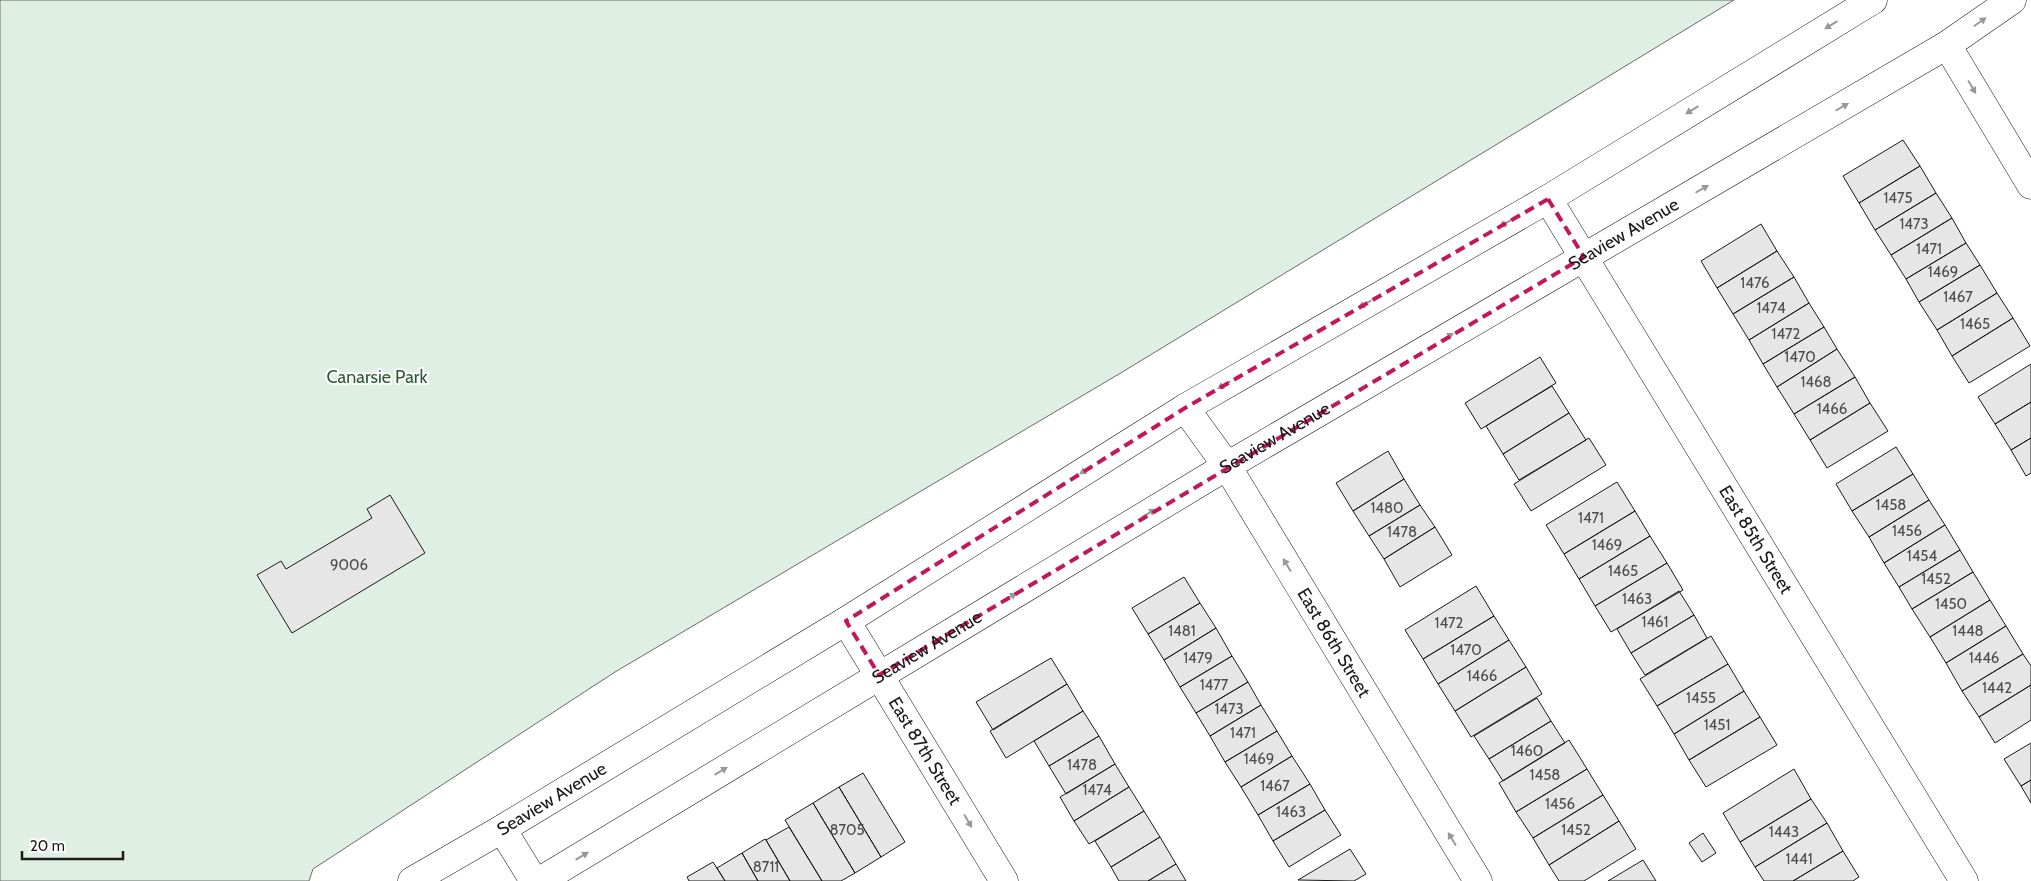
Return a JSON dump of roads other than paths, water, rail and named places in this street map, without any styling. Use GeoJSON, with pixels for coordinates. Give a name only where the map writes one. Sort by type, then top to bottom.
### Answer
{"type":"FeatureCollection","features":[{"type":"Feature","properties":{"kind":"street","name":"Seaview Avenue"},"geometry":{"type":"LineString","coordinates":[[412,881],[502,829],[846,621],[1184,408],[1548,198],[1873,0]]}},
{"type":"Feature","properties":{"kind":"street","name":"Seaview Avenue"},"geometry":{"type":"LineString","coordinates":[[540,881],[1227,466],[1947,45],[2012,0]]}},
{"type":"Feature","properties":{"kind":"street"},"geometry":{"type":"LineString","coordinates":[[1947,45],[2031,185]]}},
{"type":"Feature","properties":{"kind":"street","name":"East 85th Street"},"geometry":{"type":"LineString","coordinates":[[1548,198],[1964,881]]}},
{"type":"Feature","properties":{"kind":"street","name":"East 86th Street"},"geometry":{"type":"LineString","coordinates":[[1184,408],[1227,466],[1478,881]]}},
{"type":"Feature","properties":{"kind":"street","name":"East 87th Street"},"geometry":{"type":"LineString","coordinates":[[846,621],[1004,881]]}},
{"type":"Feature","properties":{"kind":"street"},"geometry":{"type":"LineString","coordinates":[[502,829],[534,881]]}},
{"type":"Feature","properties":{"kind":"park label","name":"Canarsie Park"},"geometry":{"type":"Point","coordinates":[377,377]}}]}
